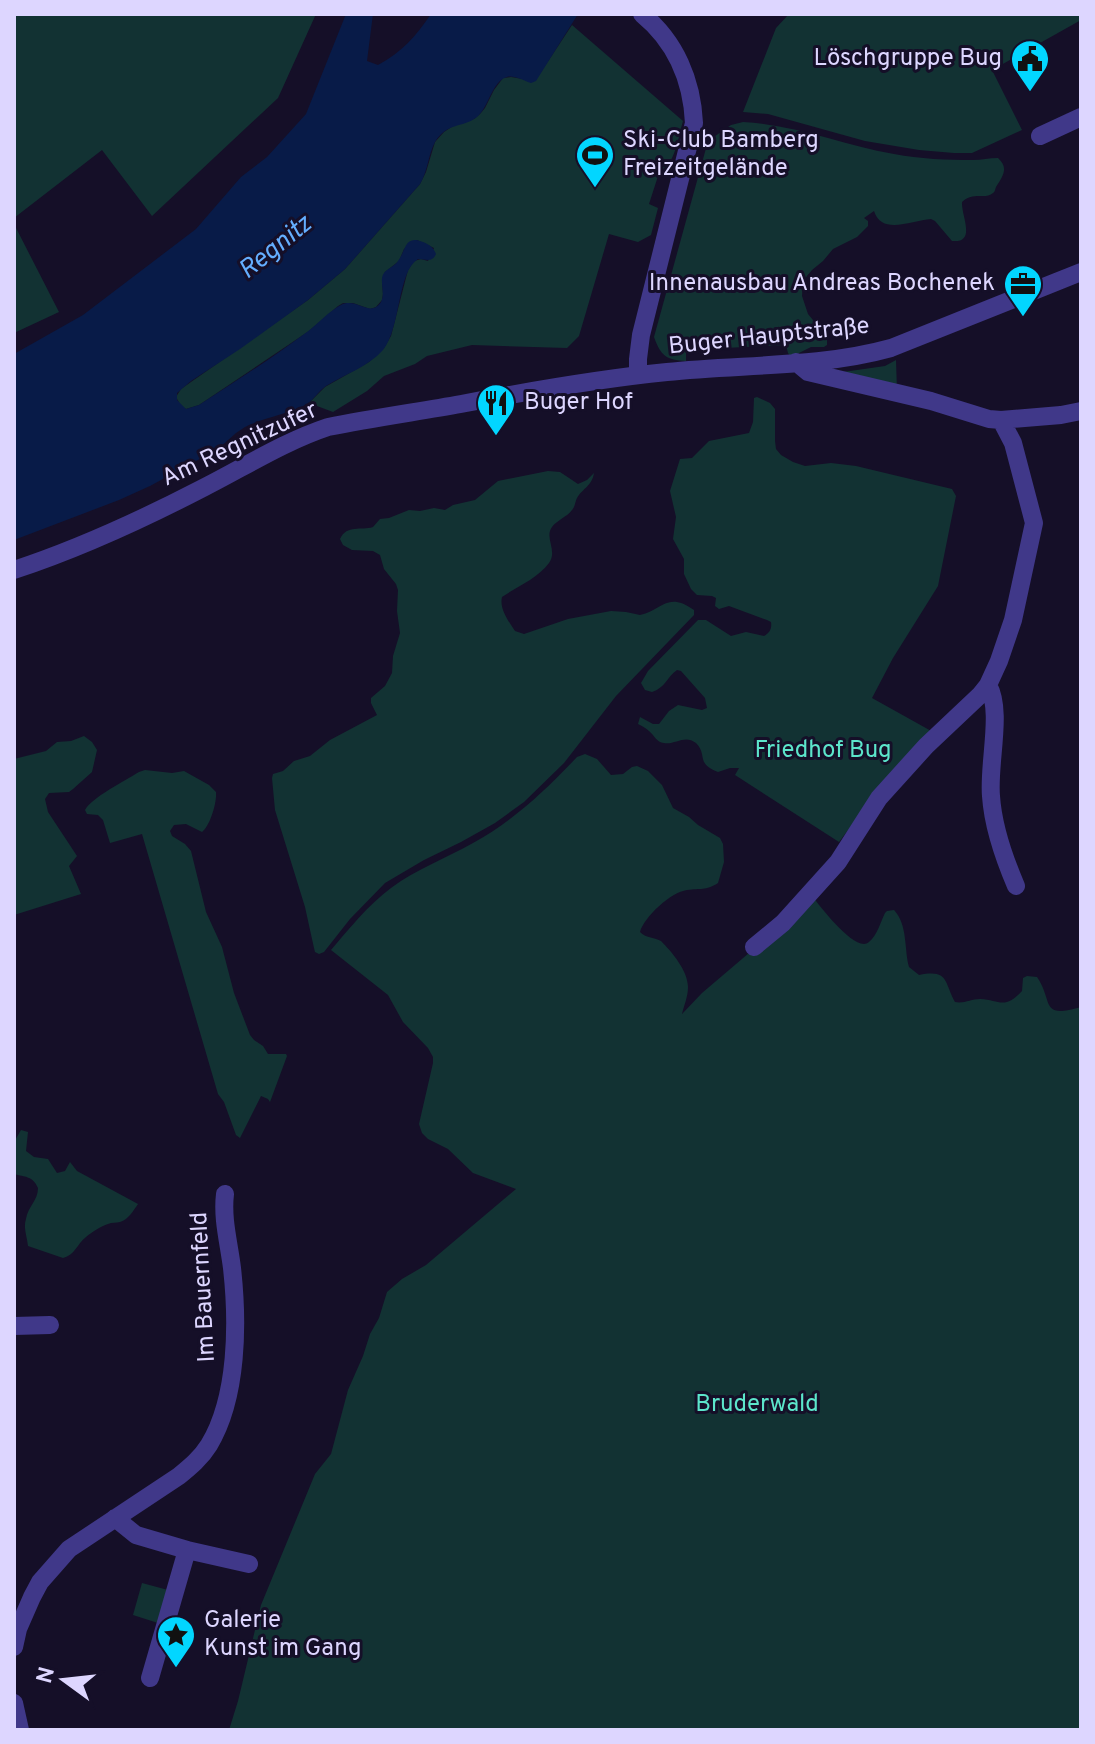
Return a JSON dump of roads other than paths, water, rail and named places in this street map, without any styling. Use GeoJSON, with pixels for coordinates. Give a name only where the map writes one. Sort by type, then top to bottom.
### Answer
{"type":"FeatureCollection","features":[{"type":"Feature","properties":{"kind":"street"},"geometry":{"type":"LineString","coordinates":[[638,375],[641,335],[694,123],[690,88],[681,64],[661,32],[642,14]]}},
{"type":"Feature","properties":{"kind":"street"},"geometry":{"type":"LineString","coordinates":[[1040,136],[1081,117]]}},
{"type":"Feature","properties":{"kind":"street","name":"Buger Hauptstraße"},"geometry":{"type":"LineString","coordinates":[[638,375],[864,355],[891,348],[1081,272]]}},
{"type":"Feature","properties":{"kind":"street"},"geometry":{"type":"LineString","coordinates":[[796,362],[819,376],[1001,420],[1081,411]]}},
{"type":"Feature","properties":{"kind":"street","name":"Am Regnitzufer"},"geometry":{"type":"LineString","coordinates":[[14,570],[122,527],[198,491],[281,446],[328,427],[506,394],[638,375]]}},
{"type":"Feature","properties":{"kind":"street"},"geometry":{"type":"LineString","coordinates":[[754,947],[783,923],[838,862],[898,774],[988,685],[1013,620],[1034,523],[1013,443],[1001,420]]}},
{"type":"Feature","properties":{"kind":"street"},"geometry":{"type":"LineString","coordinates":[[988,685],[995,706],[990,770],[995,826],[1016,886]]}},
{"type":"Feature","properties":{"kind":"street","name":"Im Bauernfeld"},"geometry":{"type":"LineString","coordinates":[[14,1647],[32,1597],[52,1567],[69,1549],[179,1476],[208,1447],[231,1383],[234,1357],[232,1272],[224,1222],[225,1194]]}},
{"type":"Feature","properties":{"kind":"street"},"geometry":{"type":"LineString","coordinates":[[14,1326],[50,1325]]}},
{"type":"Feature","properties":{"kind":"street"},"geometry":{"type":"LineString","coordinates":[[115,1518],[136,1535],[249,1564]]}},
{"type":"Feature","properties":{"kind":"street"},"geometry":{"type":"LineString","coordinates":[[150,1678],[187,1550]]}},
{"type":"Feature","properties":{"kind":"street"},"geometry":{"type":"LineString","coordinates":[[14,1703],[20,1730]]}},
{"type":"Feature","properties":{"kind":"water","name":"Regnitz"},"geometry":{"type":"Polygon","coordinates":[[[346,14],[373,14],[367,61],[378,65],[408,43],[431,14],[578,14],[536,81],[531,83],[516,77],[502,79],[477,117],[450,128],[440,136],[420,184],[345,269],[308,300],[191,381],[177,393],[177,400],[186,409],[199,405],[307,332],[341,305],[351,303],[376,307],[382,297],[384,273],[401,257],[409,242],[423,242],[431,246],[436,254],[431,260],[418,259],[411,266],[389,340],[377,356],[326,386],[306,404],[245,427],[218,449],[150,486],[14,540],[14,354],[83,315],[196,229],[241,177],[267,157],[306,114],[346,14]]]}},
{"type":"Feature","properties":{"kind":"place","name":"Löschgruppe Bug"},"geometry":{"type":"Point","coordinates":[1030,93]}},
{"type":"Feature","properties":{"kind":"place","name":"Ski-Club Bamberg Freizeitgelände"},"geometry":{"type":"Point","coordinates":[595,189]}},
{"type":"Feature","properties":{"kind":"place","name":"Innenausbau Andreas Bochenek"},"geometry":{"type":"Point","coordinates":[1023,318]}},
{"type":"Feature","properties":{"kind":"place","name":"Buger Hof"},"geometry":{"type":"Point","coordinates":[496,437]}},
{"type":"Feature","properties":{"kind":"place","name":"Galerie Kunst im Gang"},"geometry":{"type":"Point","coordinates":[176,1669]}},
{"type":"Feature","properties":{"kind":"park label","name":"Friedhof Bug"},"geometry":{"type":"Point","coordinates":[823,751]}},
{"type":"Feature","properties":{"kind":"park label","name":"Bruderwald"},"geometry":{"type":"Point","coordinates":[757,1405]}}]}
